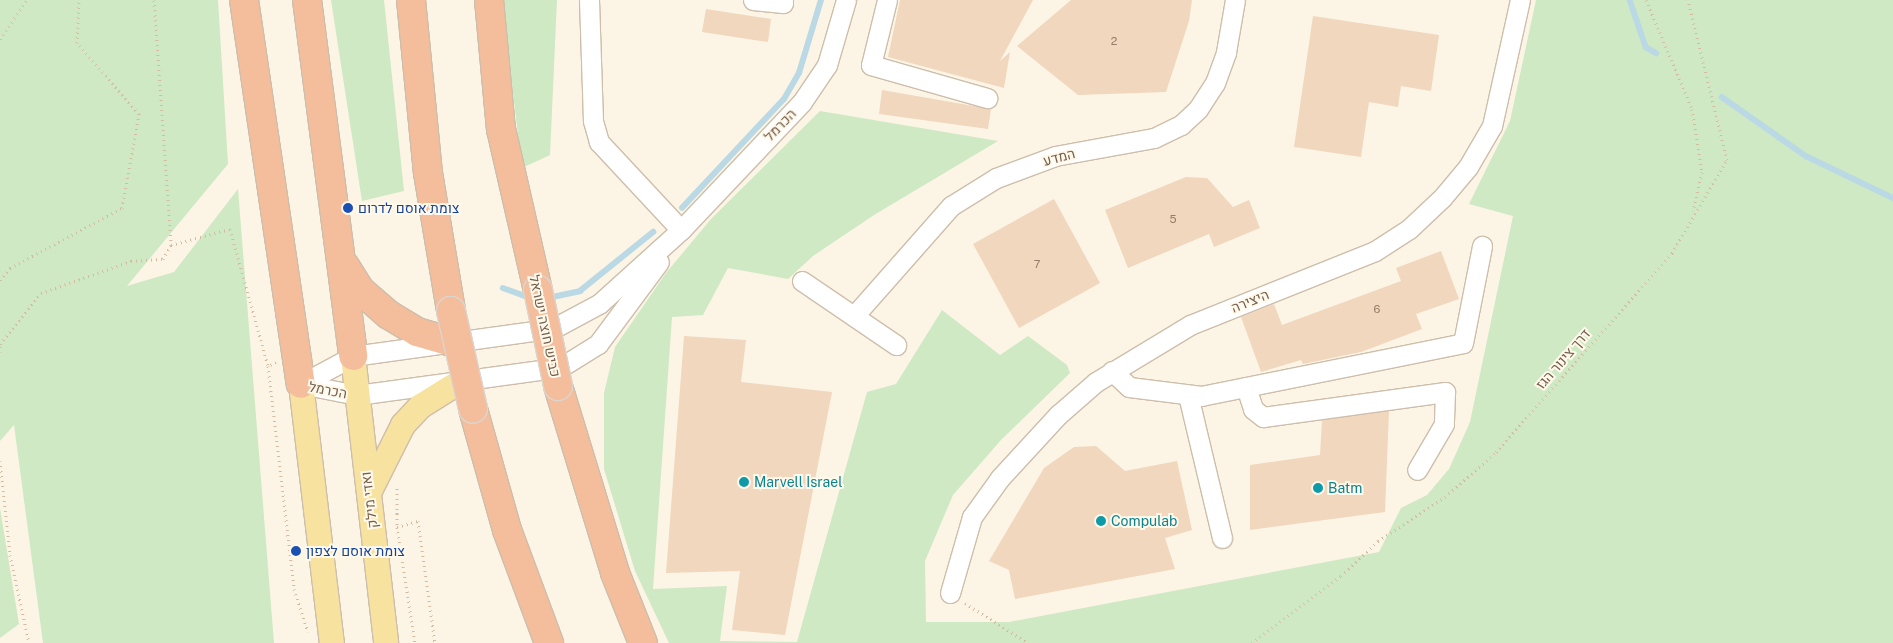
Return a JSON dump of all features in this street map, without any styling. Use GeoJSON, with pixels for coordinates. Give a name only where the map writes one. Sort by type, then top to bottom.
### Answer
{"type":"FeatureCollection","features":[{"type":"Feature","properties":{"kind":"highway"},"geometry":{"type":"LineString","coordinates":[[244,0],[301,384]]}},
{"type":"Feature","properties":{"kind":"highway"},"geometry":{"type":"LineString","coordinates":[[308,0],[353,356]]}},
{"type":"Feature","properties":{"kind":"highway"},"geometry":{"type":"LineString","coordinates":[[411,0],[428,173],[451,311],[473,410],[507,530],[549,643]]}},
{"type":"Feature","properties":{"kind":"highway","name":"כביש חוצה ישראל"},"geometry":{"type":"LineString","coordinates":[[489,0],[501,129],[558,386],[615,573],[643,643]]}},
{"type":"Feature","properties":{"kind":"highway"},"geometry":{"type":"LineString","coordinates":[[342,259],[350,276],[373,303],[418,332],[452,342]]}},
{"type":"Feature","properties":{"kind":"main road","name":"ואדי מילק"},"geometry":{"type":"LineString","coordinates":[[353,356],[386,643]]}},
{"type":"Feature","properties":{"kind":"main road"},"geometry":{"type":"LineString","coordinates":[[368,496],[377,471],[403,425],[421,406],[462,381]]}},
{"type":"Feature","properties":{"kind":"main road"},"geometry":{"type":"LineString","coordinates":[[301,384],[321,640]]}},
{"type":"Feature","properties":{"kind":"street"},"geometry":{"type":"LineString","coordinates":[[589,0],[593,122],[599,142],[681,230]]}},
{"type":"Feature","properties":{"kind":"street"},"geometry":{"type":"LineString","coordinates":[[753,0],[783,3],[783,0]]}},
{"type":"Feature","properties":{"kind":"street","name":"הכרמל"},"geometry":{"type":"LineString","coordinates":[[301,384],[353,356],[554,328],[570,322],[614,293],[681,230],[816,84],[827,65],[846,0]]}},
{"type":"Feature","properties":{"kind":"street"},"geometry":{"type":"LineString","coordinates":[[887,0],[870,65],[987,98]]}},
{"type":"Feature","properties":{"kind":"street","name":"המדע"},"geometry":{"type":"LineString","coordinates":[[854,316],[951,206],[996,178],[1055,156],[1154,138],[1180,125],[1198,109],[1215,83],[1226,52],[1235,0]]}},
{"type":"Feature","properties":{"kind":"street","name":"היצירה"},"geometry":{"type":"LineString","coordinates":[[950,593],[972,517],[1000,478],[1058,415],[1112,372],[1190,325],[1375,251],[1409,229],[1468,168],[1492,126],[1520,0]]}},
{"type":"Feature","properties":{"kind":"street","name":"הכרמל"},"geometry":{"type":"LineString","coordinates":[[301,384],[357,396],[546,370],[579,358],[612,328],[681,230]]}},
{"type":"Feature","properties":{"kind":"street"},"geometry":{"type":"LineString","coordinates":[[1112,372],[1129,386],[1188,395],[1246,387],[1463,343],[1482,246]]}},
{"type":"Feature","properties":{"kind":"street"},"geometry":{"type":"LineString","coordinates":[[802,282],[896,345]]}},
{"type":"Feature","properties":{"kind":"street"},"geometry":{"type":"LineString","coordinates":[[1246,387],[1253,409],[1263,417],[1445,392],[1444,424],[1418,470]]}},
{"type":"Feature","properties":{"kind":"street"},"geometry":{"type":"LineString","coordinates":[[1188,395],[1222,538]]}},
{"type":"Feature","properties":{"kind":"path"},"geometry":{"type":"LineString","coordinates":[[0,39],[27,0]]}},
{"type":"Feature","properties":{"kind":"path"},"geometry":{"type":"LineString","coordinates":[[0,280],[10,268],[122,208],[139,114],[77,43],[79,0]]}},
{"type":"Feature","properties":{"kind":"path"},"geometry":{"type":"LineString","coordinates":[[0,352],[0,344],[41,293],[131,261],[163,259],[172,245],[154,0]]}},
{"type":"Feature","properties":{"kind":"path"},"geometry":{"type":"LineString","coordinates":[[1646,0],[1692,109],[1702,172],[1693,213]]}},
{"type":"Feature","properties":{"kind":"path","name":"דרך צינור הגז"},"geometry":{"type":"LineString","coordinates":[[1252,643],[1342,576],[1378,541],[1445,497],[1496,452],[1672,254],[1693,213],[1727,160],[1688,0]]}},
{"type":"Feature","properties":{"kind":"path"},"geometry":{"type":"LineString","coordinates":[[172,245],[230,229],[268,366],[294,589],[321,640]]}},
{"type":"Feature","properties":{"kind":"path"},"geometry":{"type":"LineString","coordinates":[[268,366],[297,352]]}},
{"type":"Feature","properties":{"kind":"path"},"geometry":{"type":"LineString","coordinates":[[0,461],[10,555],[29,643]]}},
{"type":"Feature","properties":{"kind":"path"},"geometry":{"type":"LineString","coordinates":[[398,479],[397,527],[414,643]]}},
{"type":"Feature","properties":{"kind":"path"},"geometry":{"type":"LineString","coordinates":[[397,527],[418,521],[435,643]]}},
{"type":"Feature","properties":{"kind":"path"},"geometry":{"type":"LineString","coordinates":[[950,593],[1028,643]]}},
{"type":"Feature","properties":{"kind":"green space"},"geometry":{"type":"Polygon","coordinates":[[[0,0],[218,0],[228,164],[127,286],[174,272],[238,189],[274,643],[43,643],[14,425],[0,441],[0,0]]]}},
{"type":"Feature","properties":{"kind":"green space"},"geometry":{"type":"Polygon","coordinates":[[[331,0],[384,0],[404,191],[362,201],[331,0]]]}},
{"type":"Feature","properties":{"kind":"green space"},"geometry":{"type":"Polygon","coordinates":[[[502,0],[557,0],[550,155],[522,168],[502,0]]]}},
{"type":"Feature","properties":{"kind":"green space"},"geometry":{"type":"Polygon","coordinates":[[[1536,0],[1893,0],[1893,643],[669,643],[635,571],[604,469],[604,393],[615,347],[666,273],[711,219],[820,111],[998,141],[874,215],[813,256],[788,279],[728,268],[703,315],[672,317],[653,589],[727,586],[720,641],[797,642],[867,392],[896,384],[942,310],[1000,355],[1028,336],[1067,365],[1070,373],[1001,440],[953,495],[925,561],[926,622],[1009,622],[1379,552],[1401,508],[1427,495],[1449,469],[1470,422],[1513,216],[1469,204],[1510,121],[1536,0]]]}},
{"type":"Feature","properties":{"kind":"green space"},"geometry":{"type":"Polygon","coordinates":[[[0,508],[19,624],[0,638],[0,508]]]}},
{"type":"Feature","properties":{"kind":"building"},"geometry":{"type":"Polygon","coordinates":[[[900,0],[1033,0],[1000,61],[1010,52],[1004,88],[888,57],[900,0]]]}},
{"type":"Feature","properties":{"kind":"building"},"geometry":{"type":"Polygon","coordinates":[[[1071,0],[1192,0],[1189,21],[1166,92],[1078,95],[1017,46],[1071,0]]]}},
{"type":"Feature","properties":{"kind":"building"},"geometry":{"type":"Polygon","coordinates":[[[706,9],[771,19],[768,42],[702,32],[706,9]]]}},
{"type":"Feature","properties":{"kind":"building"},"geometry":{"type":"Polygon","coordinates":[[[1313,16],[1439,35],[1431,91],[1401,86],[1398,107],[1369,102],[1361,157],[1294,147],[1313,16]]]}},
{"type":"Feature","properties":{"kind":"building"},"geometry":{"type":"Polygon","coordinates":[[[882,90],[991,109],[988,129],[879,114],[882,90]]]}},
{"type":"Feature","properties":{"kind":"building"},"geometry":{"type":"Polygon","coordinates":[[[1186,177],[1207,178],[1233,207],[1249,200],[1260,228],[1214,247],[1209,234],[1128,268],[1105,210],[1186,177]]]}},
{"type":"Feature","properties":{"kind":"building"},"geometry":{"type":"Polygon","coordinates":[[[1054,199],[1100,283],[1019,328],[973,244],[1054,199]]]}},
{"type":"Feature","properties":{"kind":"building"},"geometry":{"type":"Polygon","coordinates":[[[1441,251],[1459,299],[1416,314],[1422,329],[1361,352],[1303,364],[1301,360],[1261,372],[1241,317],[1274,304],[1282,325],[1401,281],[1396,268],[1441,251]]]}},
{"type":"Feature","properties":{"kind":"building","name":"Marvell Israel"},"geometry":{"type":"Polygon","coordinates":[[[684,336],[746,340],[741,382],[832,392],[785,635],[732,630],[740,571],[666,573],[684,336]]]}},
{"type":"Feature","properties":{"kind":"building","name":"Batm"},"geometry":{"type":"Polygon","coordinates":[[[1389,411],[1385,512],[1250,530],[1250,465],[1320,455],[1322,420],[1389,411]]]}},
{"type":"Feature","properties":{"kind":"building","name":"Compulab"},"geometry":{"type":"Polygon","coordinates":[[[1096,446],[1125,471],[1177,461],[1192,530],[1165,538],[1175,569],[1015,599],[1009,570],[989,561],[1044,468],[1074,447],[1096,446]]]}},
{"type":"Feature","properties":{"kind":"waterway"},"geometry":{"type":"LineString","coordinates":[[682,208],[784,99],[799,73],[821,0]]}},
{"type":"Feature","properties":{"kind":"waterway"},"geometry":{"type":"LineString","coordinates":[[1630,0],[1646,47],[1656,53]]}},
{"type":"Feature","properties":{"kind":"waterway"},"geometry":{"type":"LineString","coordinates":[[1722,97],[1806,156],[1893,198]]}},
{"type":"Feature","properties":{"kind":"waterway"},"geometry":{"type":"LineString","coordinates":[[548,298],[580,291],[653,232]]}},
{"type":"Feature","properties":{"kind":"waterway"},"geometry":{"type":"LineString","coordinates":[[503,288],[531,298]]}},
{"type":"Feature","properties":{"kind":"place","name":"צומת אוסם לדרום"},"geometry":{"type":"Point","coordinates":[348,208]}},
{"type":"Feature","properties":{"kind":"place","name":"Marvell Israel"},"geometry":{"type":"Point","coordinates":[744,482]}},
{"type":"Feature","properties":{"kind":"place","name":"Batm"},"geometry":{"type":"Point","coordinates":[1318,488]}},
{"type":"Feature","properties":{"kind":"place","name":"Compulab"},"geometry":{"type":"Point","coordinates":[1101,521]}},
{"type":"Feature","properties":{"kind":"place","name":"צומת אוסם לצפון"},"geometry":{"type":"Point","coordinates":[296,551]}}]}
